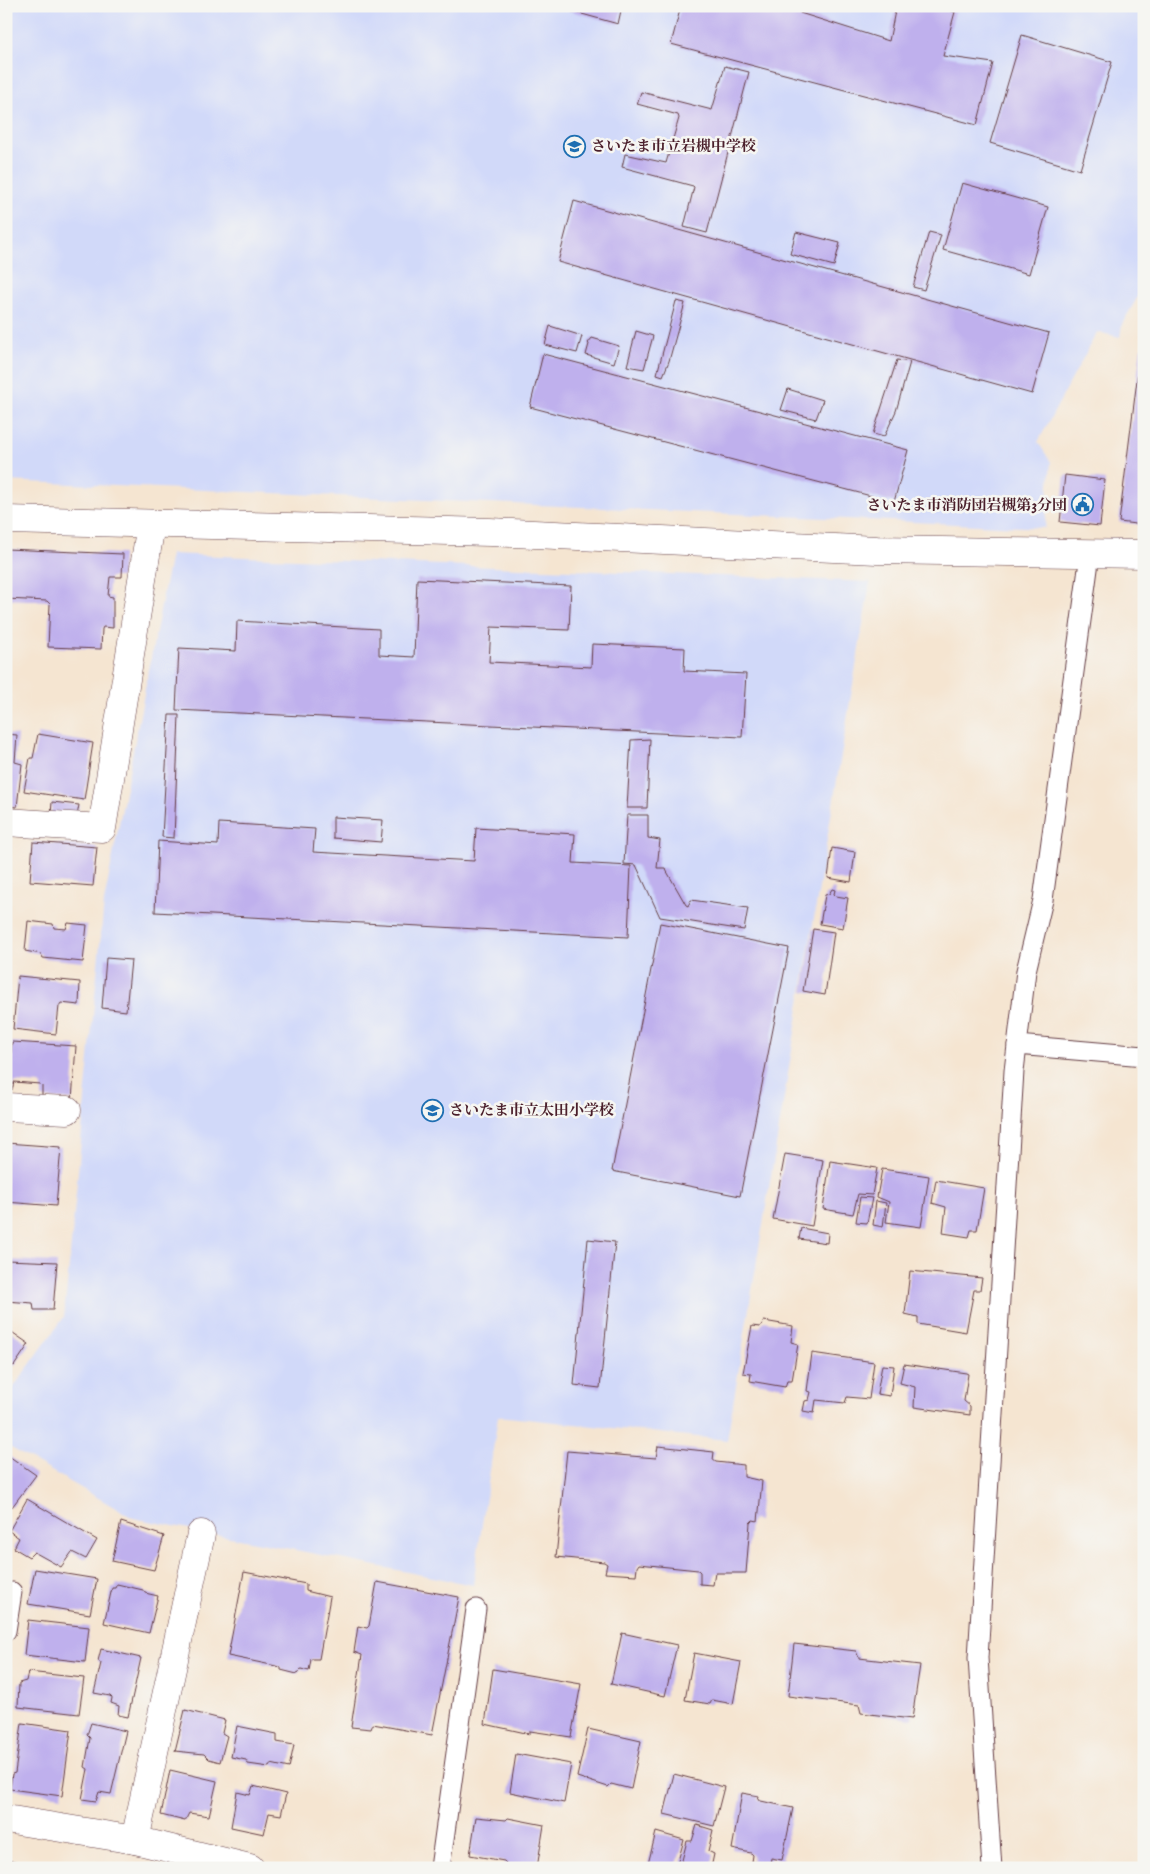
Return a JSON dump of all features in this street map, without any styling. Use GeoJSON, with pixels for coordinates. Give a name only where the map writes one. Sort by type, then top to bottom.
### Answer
{"type":"FeatureCollection","features":[{"type":"Feature","properties":{"kind":"street"},"geometry":{"type":"LineString","coordinates":[[6,520],[490,532],[877,550],[1144,554]]}},
{"type":"Feature","properties":{"kind":"street"},"geometry":{"type":"LineString","coordinates":[[6,822],[102,828],[151,524]]}},
{"type":"Feature","properties":{"kind":"street"},"geometry":{"type":"LineString","coordinates":[[6,1107],[66,1110]]}},
{"type":"Feature","properties":{"kind":"street"},"geometry":{"type":"LineString","coordinates":[[135,1840],[201,1534]]}},
{"type":"Feature","properties":{"kind":"street"},"geometry":{"type":"LineString","coordinates":[[6,1819],[135,1840],[250,1868]]}},
{"type":"Feature","properties":{"kind":"lane"},"geometry":{"type":"LineString","coordinates":[[992,1868],[978,1658],[1012,1101],[1026,971],[1043,900],[1090,554]]}},
{"type":"Feature","properties":{"kind":"lane"},"geometry":{"type":"LineString","coordinates":[[1017,1045],[1144,1056]]}},
{"type":"Feature","properties":{"kind":"lane"},"geometry":{"type":"LineString","coordinates":[[6,1631],[12,1592]]}},
{"type":"Feature","properties":{"kind":"lane"},"geometry":{"type":"LineString","coordinates":[[440,1868],[476,1609]]}},
{"type":"Feature","properties":{"kind":"shaded area","name":"さいたま市立岩槻中学校"},"geometry":{"type":"Polygon","coordinates":[[[6,6],[1144,6],[1144,286],[1122,324],[1120,337],[1097,332],[1038,442],[1051,462],[1045,528],[6,481],[6,6]]]}},
{"type":"Feature","properties":{"kind":"shaded area","name":"さいたま市立太田小学校"},"geometry":{"type":"Polygon","coordinates":[[[171,554],[870,582],[727,1440],[498,1416],[473,1585],[133,1518],[6,1445],[6,1398],[64,1317],[104,902],[171,554]]]}},
{"type":"Feature","properties":{"kind":"building"},"geometry":{"type":"Polygon","coordinates":[[[553,6],[622,6],[618,24],[553,6]]]}},
{"type":"Feature","properties":{"kind":"building"},"geometry":{"type":"Polygon","coordinates":[[[681,6],[763,6],[772,9],[773,6],[802,6],[800,13],[889,41],[896,6],[938,6],[955,12],[943,56],[993,63],[977,125],[671,44],[681,6]]]}},
{"type":"Feature","properties":{"kind":"building"},"geometry":{"type":"Polygon","coordinates":[[[1022,35],[1112,62],[1080,170],[990,143],[1022,35]]]}},
{"type":"Feature","properties":{"kind":"building"},"geometry":{"type":"Polygon","coordinates":[[[725,66],[749,72],[707,233],[684,227],[693,186],[622,167],[625,154],[666,163],[679,118],[678,115],[637,104],[641,92],[712,110],[725,66]]]}},
{"type":"Feature","properties":{"kind":"building"},"geometry":{"type":"Polygon","coordinates":[[[962,183],[1048,207],[1029,274],[943,250],[962,183]]]}},
{"type":"Feature","properties":{"kind":"building"},"geometry":{"type":"Polygon","coordinates":[[[574,201],[1049,333],[1032,394],[558,262],[574,201]]]}},
{"type":"Feature","properties":{"kind":"building"},"geometry":{"type":"Polygon","coordinates":[[[796,232],[840,243],[834,266],[790,254],[796,232]]]}},
{"type":"Feature","properties":{"kind":"building"},"geometry":{"type":"Polygon","coordinates":[[[929,232],[941,235],[924,290],[913,287],[929,232]]]}},
{"type":"Feature","properties":{"kind":"building"},"geometry":{"type":"Polygon","coordinates":[[[676,301],[685,303],[663,376],[657,374],[676,301]]]}},
{"type":"Feature","properties":{"kind":"building"},"geometry":{"type":"Polygon","coordinates":[[[550,326],[582,336],[577,353],[545,345],[550,326]]]}},
{"type":"Feature","properties":{"kind":"building"},"geometry":{"type":"Polygon","coordinates":[[[636,331],[653,336],[644,369],[627,366],[636,331]]]}},
{"type":"Feature","properties":{"kind":"building"},"geometry":{"type":"Polygon","coordinates":[[[592,338],[619,346],[614,363],[586,355],[588,343],[592,338]]]}},
{"type":"Feature","properties":{"kind":"building"},"geometry":{"type":"Polygon","coordinates":[[[1141,348],[1144,349],[1144,525],[1119,522],[1141,348]]]}},
{"type":"Feature","properties":{"kind":"building"},"geometry":{"type":"Polygon","coordinates":[[[543,354],[908,450],[894,502],[530,407],[543,354]]]}},
{"type":"Feature","properties":{"kind":"building"},"geometry":{"type":"Polygon","coordinates":[[[897,360],[910,362],[896,411],[884,437],[873,434],[897,360]]]}},
{"type":"Feature","properties":{"kind":"building"},"geometry":{"type":"Polygon","coordinates":[[[788,389],[823,400],[816,419],[781,410],[788,389]]]}},
{"type":"Feature","properties":{"kind":"building"},"geometry":{"type":"Polygon","coordinates":[[[1065,475],[1105,480],[1100,526],[1060,522],[1065,475]]]}},
{"type":"Feature","properties":{"kind":"building"},"geometry":{"type":"Polygon","coordinates":[[[6,549],[123,554],[122,577],[110,577],[108,596],[113,597],[113,628],[103,627],[101,649],[48,647],[50,604],[47,601],[6,599],[6,549]]]}},
{"type":"Feature","properties":{"kind":"building"},"geometry":{"type":"Polygon","coordinates":[[[417,579],[571,586],[569,630],[491,627],[489,662],[591,667],[592,644],[685,648],[684,671],[746,674],[742,737],[176,710],[179,648],[236,651],[237,621],[379,629],[379,655],[414,657],[417,579]]]}},
{"type":"Feature","properties":{"kind":"building"},"geometry":{"type":"Polygon","coordinates":[[[169,715],[179,715],[174,838],[162,837],[169,715]]]}},
{"type":"Feature","properties":{"kind":"building"},"geometry":{"type":"Polygon","coordinates":[[[6,734],[17,735],[15,762],[22,764],[17,807],[6,806],[6,734]]]}},
{"type":"Feature","properties":{"kind":"building"},"geometry":{"type":"Polygon","coordinates":[[[38,734],[93,743],[84,800],[24,791],[30,758],[33,758],[38,734]]]}},
{"type":"Feature","properties":{"kind":"building"},"geometry":{"type":"Polygon","coordinates":[[[650,739],[647,808],[627,808],[631,740],[650,739]]]}},
{"type":"Feature","properties":{"kind":"building"},"geometry":{"type":"Polygon","coordinates":[[[52,802],[79,805],[77,816],[51,814],[52,802]]]}},
{"type":"Feature","properties":{"kind":"building"},"geometry":{"type":"Polygon","coordinates":[[[627,815],[648,815],[648,838],[660,840],[657,868],[665,868],[686,905],[688,906],[691,900],[748,908],[744,930],[660,917],[636,865],[624,864],[627,815]]]}},
{"type":"Feature","properties":{"kind":"building"},"geometry":{"type":"Polygon","coordinates":[[[333,817],[383,820],[381,842],[333,838],[333,817]]]}},
{"type":"Feature","properties":{"kind":"building"},"geometry":{"type":"Polygon","coordinates":[[[219,823],[315,829],[313,852],[474,861],[476,828],[575,834],[573,863],[631,866],[628,937],[155,912],[158,841],[218,845],[219,823]]]}},
{"type":"Feature","properties":{"kind":"building"},"geometry":{"type":"Polygon","coordinates":[[[33,842],[97,847],[93,886],[30,881],[33,842]]]}},
{"type":"Feature","properties":{"kind":"building"},"geometry":{"type":"Polygon","coordinates":[[[832,848],[855,852],[851,882],[828,878],[832,848]]]}},
{"type":"Feature","properties":{"kind":"building"},"geometry":{"type":"Polygon","coordinates":[[[832,889],[835,890],[834,894],[836,896],[848,898],[843,928],[820,924],[825,895],[829,894],[832,889]]]}},
{"type":"Feature","properties":{"kind":"building"},"geometry":{"type":"Polygon","coordinates":[[[28,921],[53,924],[54,928],[66,929],[68,923],[87,925],[83,962],[43,958],[41,954],[25,951],[28,921]]]}},
{"type":"Feature","properties":{"kind":"building"},"geometry":{"type":"Polygon","coordinates":[[[660,923],[789,948],[740,1196],[612,1171],[660,923]]]}},
{"type":"Feature","properties":{"kind":"building"},"geometry":{"type":"Polygon","coordinates":[[[813,929],[834,932],[825,995],[803,991],[813,929]]]}},
{"type":"Feature","properties":{"kind":"building"},"geometry":{"type":"Polygon","coordinates":[[[106,958],[131,960],[126,1011],[102,1008],[106,958]]]}},
{"type":"Feature","properties":{"kind":"building"},"geometry":{"type":"Polygon","coordinates":[[[18,976],[80,982],[79,1005],[61,1003],[59,1006],[56,1034],[13,1029],[18,976]]]}},
{"type":"Feature","properties":{"kind":"building"},"geometry":{"type":"Polygon","coordinates":[[[12,1042],[76,1046],[72,1100],[42,1098],[42,1086],[40,1084],[14,1082],[12,1090],[7,1089],[12,1042]]]}},
{"type":"Feature","properties":{"kind":"building"},"geometry":{"type":"Polygon","coordinates":[[[6,1143],[61,1147],[56,1206],[6,1202],[6,1143]]]}},
{"type":"Feature","properties":{"kind":"building"},"geometry":{"type":"Polygon","coordinates":[[[785,1154],[823,1160],[812,1226],[773,1219],[785,1154]]]}},
{"type":"Feature","properties":{"kind":"building"},"geometry":{"type":"Polygon","coordinates":[[[830,1161],[877,1168],[872,1195],[858,1194],[853,1214],[823,1209],[830,1161]]]}},
{"type":"Feature","properties":{"kind":"building"},"geometry":{"type":"Polygon","coordinates":[[[882,1169],[929,1176],[921,1227],[886,1222],[889,1202],[877,1197],[882,1169]]]}},
{"type":"Feature","properties":{"kind":"building"},"geometry":{"type":"Polygon","coordinates":[[[936,1180],[984,1188],[977,1230],[971,1230],[969,1237],[943,1233],[946,1207],[932,1203],[936,1180]]]}},
{"type":"Feature","properties":{"kind":"building"},"geometry":{"type":"Polygon","coordinates":[[[860,1197],[872,1198],[867,1223],[856,1222],[860,1197]]]}},
{"type":"Feature","properties":{"kind":"building"},"geometry":{"type":"Polygon","coordinates":[[[876,1201],[886,1203],[883,1227],[873,1225],[876,1201]]]}},
{"type":"Feature","properties":{"kind":"building"},"geometry":{"type":"Polygon","coordinates":[[[801,1228],[828,1233],[827,1243],[799,1239],[801,1228]]]}},
{"type":"Feature","properties":{"kind":"building"},"geometry":{"type":"Polygon","coordinates":[[[588,1239],[615,1242],[600,1388],[574,1385],[588,1239]]]}},
{"type":"Feature","properties":{"kind":"building"},"geometry":{"type":"Polygon","coordinates":[[[6,1260],[57,1262],[53,1310],[34,1310],[33,1303],[6,1301],[6,1260]]]}},
{"type":"Feature","properties":{"kind":"building"},"geometry":{"type":"Polygon","coordinates":[[[910,1271],[982,1278],[980,1290],[974,1290],[966,1332],[918,1324],[918,1317],[905,1314],[910,1271]]]}},
{"type":"Feature","properties":{"kind":"building"},"geometry":{"type":"Polygon","coordinates":[[[764,1321],[793,1326],[791,1342],[798,1344],[792,1381],[787,1381],[785,1387],[750,1381],[751,1374],[743,1373],[752,1326],[760,1327],[764,1321]]]}},
{"type":"Feature","properties":{"kind":"building"},"geometry":{"type":"Polygon","coordinates":[[[6,1328],[29,1344],[14,1366],[6,1361],[6,1328]]]}},
{"type":"Feature","properties":{"kind":"building"},"geometry":{"type":"Polygon","coordinates":[[[812,1353],[874,1362],[869,1399],[847,1397],[845,1403],[816,1400],[814,1413],[803,1411],[805,1401],[809,1400],[811,1392],[807,1391],[812,1353]]]}},
{"type":"Feature","properties":{"kind":"building"},"geometry":{"type":"Polygon","coordinates":[[[904,1364],[968,1374],[964,1401],[970,1406],[970,1415],[914,1407],[915,1387],[900,1383],[904,1364]]]}},
{"type":"Feature","properties":{"kind":"building"},"geometry":{"type":"Polygon","coordinates":[[[882,1365],[894,1366],[890,1396],[877,1394],[882,1365]]]}},
{"type":"Feature","properties":{"kind":"building"},"geometry":{"type":"Polygon","coordinates":[[[658,1446],[714,1452],[713,1460],[716,1462],[744,1465],[744,1477],[762,1481],[758,1521],[753,1520],[750,1523],[746,1573],[715,1573],[713,1585],[700,1584],[700,1572],[698,1570],[639,1564],[636,1575],[605,1573],[607,1564],[604,1562],[556,1557],[567,1451],[656,1458],[658,1446]]]}},
{"type":"Feature","properties":{"kind":"building"},"geometry":{"type":"Polygon","coordinates":[[[6,1454],[36,1475],[12,1507],[6,1503],[6,1454]]]}},
{"type":"Feature","properties":{"kind":"building"},"geometry":{"type":"Polygon","coordinates":[[[27,1499],[97,1540],[86,1559],[72,1552],[61,1567],[34,1552],[29,1557],[14,1548],[19,1538],[9,1531],[27,1499]]]}},
{"type":"Feature","properties":{"kind":"building"},"geometry":{"type":"Polygon","coordinates":[[[121,1522],[164,1536],[154,1570],[112,1561],[121,1522]]]}},
{"type":"Feature","properties":{"kind":"building"},"geometry":{"type":"Polygon","coordinates":[[[35,1569],[97,1579],[90,1614],[28,1604],[35,1569]]]}},
{"type":"Feature","properties":{"kind":"building"},"geometry":{"type":"Polygon","coordinates":[[[244,1572],[306,1584],[306,1591],[330,1597],[319,1659],[311,1659],[309,1671],[301,1669],[297,1674],[281,1670],[281,1667],[228,1656],[244,1572]]]}},
{"type":"Feature","properties":{"kind":"building"},"geometry":{"type":"Polygon","coordinates":[[[377,1582],[459,1597],[432,1735],[373,1724],[371,1729],[351,1727],[362,1655],[354,1652],[358,1626],[367,1628],[369,1626],[377,1582]]]}},
{"type":"Feature","properties":{"kind":"building"},"geometry":{"type":"Polygon","coordinates":[[[117,1584],[143,1590],[145,1593],[158,1596],[149,1633],[104,1623],[112,1588],[115,1588],[117,1584]]]}},
{"type":"Feature","properties":{"kind":"building"},"geometry":{"type":"Polygon","coordinates":[[[28,1620],[89,1627],[85,1662],[24,1655],[28,1620]]]}},
{"type":"Feature","properties":{"kind":"building"},"geometry":{"type":"Polygon","coordinates":[[[622,1633],[677,1645],[665,1696],[611,1684],[622,1633]]]}},
{"type":"Feature","properties":{"kind":"building"},"geometry":{"type":"Polygon","coordinates":[[[794,1644],[856,1651],[859,1658],[920,1665],[912,1719],[861,1713],[859,1705],[788,1696],[794,1644]]]}},
{"type":"Feature","properties":{"kind":"building"},"geometry":{"type":"Polygon","coordinates":[[[101,1649],[141,1658],[128,1717],[118,1715],[119,1706],[111,1703],[112,1698],[110,1696],[94,1693],[101,1663],[98,1661],[101,1649]]]}},
{"type":"Feature","properties":{"kind":"building"},"geometry":{"type":"Polygon","coordinates":[[[694,1653],[741,1662],[733,1704],[712,1700],[710,1704],[685,1700],[694,1653]]]}},
{"type":"Feature","properties":{"kind":"building"},"geometry":{"type":"Polygon","coordinates":[[[493,1669],[581,1684],[571,1737],[530,1731],[530,1734],[485,1724],[493,1669]]]}},
{"type":"Feature","properties":{"kind":"building"},"geometry":{"type":"Polygon","coordinates":[[[28,1672],[84,1678],[79,1714],[18,1707],[19,1683],[26,1681],[28,1672]]]}},
{"type":"Feature","properties":{"kind":"building"},"geometry":{"type":"Polygon","coordinates":[[[185,1710],[225,1720],[222,1733],[227,1736],[220,1762],[209,1759],[204,1754],[175,1751],[185,1710]]]}},
{"type":"Feature","properties":{"kind":"building"},"geometry":{"type":"Polygon","coordinates":[[[22,1723],[71,1730],[62,1796],[10,1789],[12,1774],[15,1773],[22,1723]]]}},
{"type":"Feature","properties":{"kind":"building"},"geometry":{"type":"Polygon","coordinates":[[[91,1723],[126,1731],[111,1794],[99,1792],[96,1801],[82,1799],[88,1769],[85,1767],[90,1738],[87,1735],[91,1723]]]}},
{"type":"Feature","properties":{"kind":"building"},"geometry":{"type":"Polygon","coordinates":[[[237,1726],[277,1734],[277,1742],[294,1745],[289,1768],[271,1764],[269,1767],[248,1764],[246,1760],[231,1757],[237,1726]]]}},
{"type":"Feature","properties":{"kind":"building"},"geometry":{"type":"Polygon","coordinates":[[[588,1729],[641,1741],[631,1789],[611,1784],[608,1787],[577,1777],[588,1729]]]}},
{"type":"Feature","properties":{"kind":"building"},"geometry":{"type":"Polygon","coordinates":[[[516,1754],[571,1764],[564,1803],[510,1792],[516,1754]]]}},
{"type":"Feature","properties":{"kind":"building"},"geometry":{"type":"Polygon","coordinates":[[[170,1770],[217,1781],[209,1816],[189,1813],[185,1821],[161,1815],[170,1770]]]}},
{"type":"Feature","properties":{"kind":"building"},"geometry":{"type":"Polygon","coordinates":[[[674,1774],[724,1787],[714,1826],[664,1814],[674,1774]]]}},
{"type":"Feature","properties":{"kind":"building"},"geometry":{"type":"Polygon","coordinates":[[[253,1786],[286,1794],[281,1815],[269,1813],[264,1834],[231,1827],[237,1792],[250,1795],[253,1786]]]}},
{"type":"Feature","properties":{"kind":"building"},"geometry":{"type":"Polygon","coordinates":[[[742,1793],[759,1796],[758,1800],[761,1801],[793,1808],[782,1860],[771,1858],[770,1864],[752,1862],[753,1855],[751,1853],[732,1849],[742,1793]]]}},
{"type":"Feature","properties":{"kind":"building"},"geometry":{"type":"Polygon","coordinates":[[[476,1817],[506,1820],[508,1818],[544,1825],[537,1868],[515,1868],[505,1865],[504,1861],[470,1855],[476,1817]]]}},
{"type":"Feature","properties":{"kind":"building"},"geometry":{"type":"Polygon","coordinates":[[[697,1825],[713,1830],[708,1851],[714,1854],[711,1868],[680,1868],[687,1841],[692,1841],[697,1825]]]}},
{"type":"Feature","properties":{"kind":"building"},"geometry":{"type":"Polygon","coordinates":[[[656,1832],[684,1840],[676,1868],[647,1868],[656,1832]]]}},
{"type":"Feature","properties":{"kind":"building"},"geometry":{"type":"Polygon","coordinates":[[[6,1860],[33,1864],[32,1868],[6,1868],[6,1860]]]}},
{"type":"Feature","properties":{"kind":"place","name":"さいたま市立岩槻中学校"},"geometry":{"type":"Point","coordinates":[575,146]}},
{"type":"Feature","properties":{"kind":"place","name":"さいたま市消防団岩槻第3分団"},"geometry":{"type":"Point","coordinates":[1083,505]}},
{"type":"Feature","properties":{"kind":"place","name":"さいたま市立太田小学校"},"geometry":{"type":"Point","coordinates":[433,1110]}}]}
